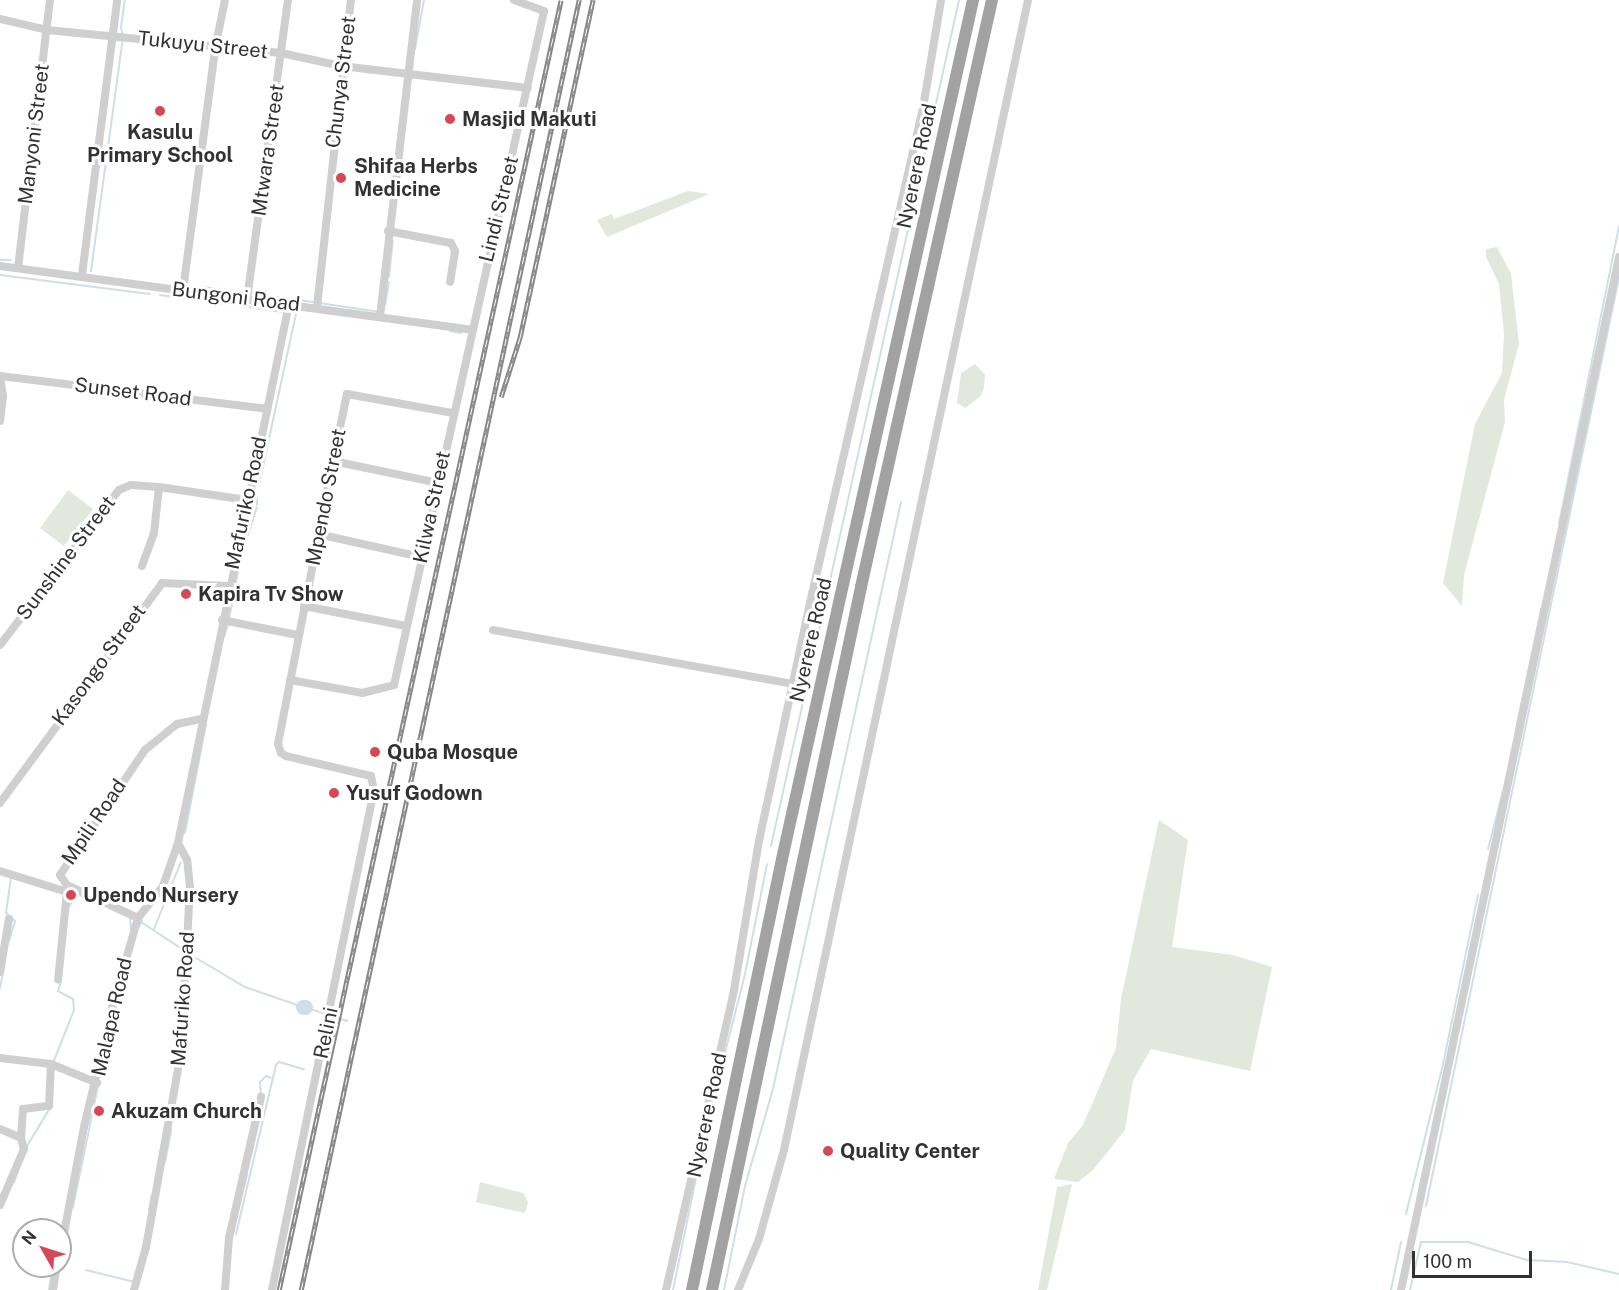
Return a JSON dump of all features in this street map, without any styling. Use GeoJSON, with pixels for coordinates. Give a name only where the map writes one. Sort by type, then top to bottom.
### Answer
{"type":"FeatureCollection","features":[{"type":"Feature","properties":{"kind":"highway","name":"Nyerere Road"},"geometry":{"type":"LineString","coordinates":[[692,1290],[782,859],[973,0]]}},
{"type":"Feature","properties":{"kind":"highway","name":"Nyerere Road"},"geometry":{"type":"LineString","coordinates":[[712,1290],[837,695],[992,0]]}},
{"type":"Feature","properties":{"kind":"street","name":"Manyoni Street"},"geometry":{"type":"LineString","coordinates":[[18,268],[50,0]]}},
{"type":"Feature","properties":{"kind":"street"},"geometry":{"type":"LineString","coordinates":[[82,275],[117,0]]}},
{"type":"Feature","properties":{"kind":"street"},"geometry":{"type":"LineString","coordinates":[[183,290],[215,49],[225,0]]}},
{"type":"Feature","properties":{"kind":"street","name":"Mtwara Street"},"geometry":{"type":"LineString","coordinates":[[248,299],[288,0]]}},
{"type":"Feature","properties":{"kind":"street","name":"Chunya Street"},"geometry":{"type":"LineString","coordinates":[[317,307],[341,66],[351,0]]}},
{"type":"Feature","properties":{"kind":"street"},"geometry":{"type":"LineString","coordinates":[[380,316],[406,73],[417,0]]}},
{"type":"Feature","properties":{"kind":"street"},"geometry":{"type":"LineString","coordinates":[[514,0],[526,1]]}},
{"type":"Feature","properties":{"kind":"street"},"geometry":{"type":"LineString","coordinates":[[666,1290],[734,990],[759,841],[900,195],[923,108],[941,0]]}},
{"type":"Feature","properties":{"kind":"street"},"geometry":{"type":"LineString","coordinates":[[738,1290],[759,1239],[784,1150],[1028,0]]}},
{"type":"Feature","properties":{"kind":"street","name":"Lindi Street"},"geometry":{"type":"LineString","coordinates":[[472,330],[544,11],[526,1]]}},
{"type":"Feature","properties":{"kind":"street","name":"Tukuyu Street"},"geometry":{"type":"LineString","coordinates":[[0,19],[47,30],[113,35],[215,49],[281,53],[341,66],[528,88]]}},
{"type":"Feature","properties":{"kind":"street"},"geometry":{"type":"LineString","coordinates":[[388,231],[451,243],[455,251],[450,282]]}},
{"type":"Feature","properties":{"kind":"street"},"geometry":{"type":"LineString","coordinates":[[1401,1290],[1412,1229],[1619,256]]}},
{"type":"Feature","properties":{"kind":"street","name":"Bungoni Road"},"geometry":{"type":"LineString","coordinates":[[0,266],[82,275],[472,330]]}},
{"type":"Feature","properties":{"kind":"street","name":"Mafuriko Road"},"geometry":{"type":"LineString","coordinates":[[138,919],[163,886],[178,843],[228,586],[289,304]]}},
{"type":"Feature","properties":{"kind":"street","name":"Kilwa Street"},"geometry":{"type":"LineString","coordinates":[[290,680],[362,693],[394,685],[472,330]]}},
{"type":"Feature","properties":{"kind":"street"},"geometry":{"type":"LineString","coordinates":[[0,376],[3,396],[0,421]]}},
{"type":"Feature","properties":{"kind":"street","name":"Sunset Road"},"geometry":{"type":"LineString","coordinates":[[0,376],[267,409]]}},
{"type":"Feature","properties":{"kind":"street","name":"Mpendo Street"},"geometry":{"type":"LineString","coordinates":[[371,776],[280,753],[278,744],[347,394],[453,413]]}},
{"type":"Feature","properties":{"kind":"street"},"geometry":{"type":"LineString","coordinates":[[333,461],[438,483]]}},
{"type":"Feature","properties":{"kind":"street","name":"Sunshine Street"},"geometry":{"type":"LineString","coordinates":[[0,645],[119,490],[132,485],[247,500]]}},
{"type":"Feature","properties":{"kind":"street"},"geometry":{"type":"LineString","coordinates":[[142,566],[154,533],[159,488]]}},
{"type":"Feature","properties":{"kind":"street"},"geometry":{"type":"LineString","coordinates":[[318,534],[421,557]]}},
{"type":"Feature","properties":{"kind":"street","name":"Kasongo Street"},"geometry":{"type":"LineString","coordinates":[[0,803],[162,582],[228,586]]}},
{"type":"Feature","properties":{"kind":"street"},"geometry":{"type":"LineString","coordinates":[[304,606],[406,626]]}},
{"type":"Feature","properties":{"kind":"street"},"geometry":{"type":"LineString","coordinates":[[222,620],[298,634]]}},
{"type":"Feature","properties":{"kind":"street"},"geometry":{"type":"LineString","coordinates":[[493,630],[794,684]]}},
{"type":"Feature","properties":{"kind":"street","name":"Mpili Road"},"geometry":{"type":"LineString","coordinates":[[138,919],[67,885],[60,875],[145,750],[177,724],[201,719]]}},
{"type":"Feature","properties":{"kind":"street","name":"Relini"},"geometry":{"type":"LineString","coordinates":[[272,1290],[353,906],[374,790],[371,776]]}},
{"type":"Feature","properties":{"kind":"street","name":"Mafuriko Road"},"geometry":{"type":"LineString","coordinates":[[134,1290],[164,1156],[181,1053],[189,919],[189,874],[178,843]]}},
{"type":"Feature","properties":{"kind":"street"},"geometry":{"type":"LineString","coordinates":[[0,871],[67,892],[58,980]]}},
{"type":"Feature","properties":{"kind":"street"},"geometry":{"type":"LineString","coordinates":[[0,972],[9,919]]}},
{"type":"Feature","properties":{"kind":"street","name":"Malapa Road"},"geometry":{"type":"LineString","coordinates":[[67,1218],[84,1127],[138,919]]}},
{"type":"Feature","properties":{"kind":"street"},"geometry":{"type":"LineString","coordinates":[[0,1058],[51,1064],[97,1083]]}},
{"type":"Feature","properties":{"kind":"street"},"geometry":{"type":"LineString","coordinates":[[0,1205],[24,1149],[21,1138],[23,1109],[49,1106],[51,1064]]}},
{"type":"Feature","properties":{"kind":"street"},"geometry":{"type":"LineString","coordinates":[[225,1290],[229,1238],[261,1097]]}},
{"type":"Feature","properties":{"kind":"street"},"geometry":{"type":"LineString","coordinates":[[0,1129],[21,1138]]}},
{"type":"Feature","properties":{"kind":"shaded area"},"geometry":{"type":"Polygon","coordinates":[[[688,191],[709,194],[607,237],[597,220],[612,214],[614,219],[688,191]]]}},
{"type":"Feature","properties":{"kind":"shaded area"},"geometry":{"type":"Polygon","coordinates":[[[1497,247],[1511,274],[1519,344],[1504,400],[1505,422],[1464,575],[1462,606],[1443,583],[1475,424],[1502,373],[1504,333],[1499,284],[1486,257],[1486,249],[1497,247]]]}},
{"type":"Feature","properties":{"kind":"shaded area"},"geometry":{"type":"Polygon","coordinates":[[[975,364],[985,375],[984,387],[981,396],[965,408],[957,403],[961,373],[975,364]]]}},
{"type":"Feature","properties":{"kind":"shaded area"},"geometry":{"type":"Polygon","coordinates":[[[68,490],[93,509],[64,546],[40,528],[68,490]]]}},
{"type":"Feature","properties":{"kind":"shaded area"},"geometry":{"type":"Polygon","coordinates":[[[1159,820],[1188,840],[1172,947],[1233,955],[1272,967],[1250,1071],[1151,1049],[1133,1080],[1125,1130],[1093,1170],[1078,1182],[1054,1179],[1068,1143],[1083,1125],[1116,1048],[1121,999],[1159,820]]]}},
{"type":"Feature","properties":{"kind":"shaded area"},"geometry":{"type":"Polygon","coordinates":[[[480,1182],[523,1193],[528,1202],[525,1213],[476,1202],[480,1182]]]}},
{"type":"Feature","properties":{"kind":"shaded area"},"geometry":{"type":"Polygon","coordinates":[[[1072,1184],[1047,1290],[1038,1290],[1057,1187],[1072,1184]]]}},
{"type":"Feature","properties":{"kind":"waterway"},"geometry":{"type":"LineString","coordinates":[[91,271],[123,37],[121,27],[125,0]]}},
{"type":"Feature","properties":{"kind":"waterway"},"geometry":{"type":"LineString","coordinates":[[415,49],[424,0]]}},
{"type":"Feature","properties":{"kind":"waterway"},"geometry":{"type":"LineString","coordinates":[[771,846],[959,0]]}},
{"type":"Feature","properties":{"kind":"waterway"},"geometry":{"type":"LineString","coordinates":[[1559,524],[1619,226]]}},
{"type":"Feature","properties":{"kind":"waterway"},"geometry":{"type":"LineString","coordinates":[[389,277],[393,241]]}},
{"type":"Feature","properties":{"kind":"waterway"},"geometry":{"type":"LineString","coordinates":[[0,260],[11,260]]}},
{"type":"Feature","properties":{"kind":"waterway"},"geometry":{"type":"LineString","coordinates":[[0,275],[150,294]]}},
{"type":"Feature","properties":{"kind":"waterway"},"geometry":{"type":"LineString","coordinates":[[1426,1206],[1619,277]]}},
{"type":"Feature","properties":{"kind":"waterway"},"geometry":{"type":"LineString","coordinates":[[385,305],[389,282]]}},
{"type":"Feature","properties":{"kind":"waterway"},"geometry":{"type":"LineString","coordinates":[[203,287],[245,292]]}},
{"type":"Feature","properties":{"kind":"waterway"},"geometry":{"type":"LineString","coordinates":[[251,293],[379,312]]}},
{"type":"Feature","properties":{"kind":"waterway"},"geometry":{"type":"LineString","coordinates":[[160,295],[284,312]]}},
{"type":"Feature","properties":{"kind":"waterway"},"geometry":{"type":"LineString","coordinates":[[259,485],[297,309]]}},
{"type":"Feature","properties":{"kind":"waterway"},"geometry":{"type":"LineString","coordinates":[[450,331],[461,333]]}},
{"type":"Feature","properties":{"kind":"waterway"},"geometry":{"type":"LineString","coordinates":[[257,493],[257,505]]}},
{"type":"Feature","properties":{"kind":"waterway"},"geometry":{"type":"LineString","coordinates":[[724,1290],[745,1186],[773,1089],[901,502]]}},
{"type":"Feature","properties":{"kind":"waterway"},"geometry":{"type":"LineString","coordinates":[[241,557],[257,507]]}},
{"type":"Feature","properties":{"kind":"waterway"},"geometry":{"type":"LineString","coordinates":[[229,619],[238,572]]}},
{"type":"Feature","properties":{"kind":"waterway"},"geometry":{"type":"LineString","coordinates":[[1516,729],[1541,609]]}},
{"type":"Feature","properties":{"kind":"waterway"},"geometry":{"type":"LineString","coordinates":[[224,637],[228,625]]}},
{"type":"Feature","properties":{"kind":"waterway"},"geometry":{"type":"LineString","coordinates":[[185,833],[206,724]]}},
{"type":"Feature","properties":{"kind":"waterway"},"geometry":{"type":"LineString","coordinates":[[1488,849],[1503,791]]}},
{"type":"Feature","properties":{"kind":"waterway"},"geometry":{"type":"LineString","coordinates":[[154,929],[181,862]]}},
{"type":"Feature","properties":{"kind":"waterway"},"geometry":{"type":"LineString","coordinates":[[716,1088],[745,974],[767,864]]}},
{"type":"Feature","properties":{"kind":"waterway"},"geometry":{"type":"LineString","coordinates":[[9,941],[15,921],[6,913],[11,876]]}},
{"type":"Feature","properties":{"kind":"waterway"},"geometry":{"type":"LineString","coordinates":[[70,892],[87,898]]}},
{"type":"Feature","properties":{"kind":"waterway"},"geometry":{"type":"LineString","coordinates":[[69,907],[76,893]]}},
{"type":"Feature","properties":{"kind":"waterway"},"geometry":{"type":"LineString","coordinates":[[1406,1214],[1443,1064],[1478,895]]}},
{"type":"Feature","properties":{"kind":"waterway"},"geometry":{"type":"LineString","coordinates":[[130,918],[131,930]]}},
{"type":"Feature","properties":{"kind":"waterway"},"geometry":{"type":"LineString","coordinates":[[139,927],[142,921]]}},
{"type":"Feature","properties":{"kind":"waterway"},"geometry":{"type":"LineString","coordinates":[[141,922],[185,951]]}},
{"type":"Feature","properties":{"kind":"waterway"},"geometry":{"type":"LineString","coordinates":[[196,958],[245,987],[303,1007]]}},
{"type":"Feature","properties":{"kind":"waterway"},"geometry":{"type":"LineString","coordinates":[[0,988],[4,968]]}},
{"type":"Feature","properties":{"kind":"waterway"},"geometry":{"type":"LineString","coordinates":[[53,1063],[74,1010],[73,999],[58,991],[61,981]]}},
{"type":"Feature","properties":{"kind":"waterway"},"geometry":{"type":"LineString","coordinates":[[108,1010],[115,988]]}},
{"type":"Feature","properties":{"kind":"waterway"},"geometry":{"type":"LineString","coordinates":[[176,1060],[181,991]]}},
{"type":"Feature","properties":{"kind":"waterway"},"geometry":{"type":"LineString","coordinates":[[305,1007],[325,1014]]}},
{"type":"Feature","properties":{"kind":"waterway"},"geometry":{"type":"LineString","coordinates":[[330,1016],[347,1021]]}},
{"type":"Feature","properties":{"kind":"waterway"},"geometry":{"type":"LineString","coordinates":[[236,1234],[276,1065],[279,1062],[304,1069]]}},
{"type":"Feature","properties":{"kind":"waterway"},"geometry":{"type":"LineString","coordinates":[[261,1094],[260,1082],[266,1076],[271,1078]]}},
{"type":"Feature","properties":{"kind":"waterway"},"geometry":{"type":"LineString","coordinates":[[73,1207],[98,1086]]}},
{"type":"Feature","properties":{"kind":"waterway"},"geometry":{"type":"LineString","coordinates":[[27,1146],[50,1108]]}},
{"type":"Feature","properties":{"kind":"waterway"},"geometry":{"type":"LineString","coordinates":[[251,1155],[262,1108]]}},
{"type":"Feature","properties":{"kind":"waterway"},"geometry":{"type":"LineString","coordinates":[[165,1162],[171,1130]]}},
{"type":"Feature","properties":{"kind":"waterway"},"geometry":{"type":"LineString","coordinates":[[673,1290],[700,1158]]}},
{"type":"Feature","properties":{"kind":"waterway"},"geometry":{"type":"LineString","coordinates":[[14,1182],[19,1168]]}},
{"type":"Feature","properties":{"kind":"waterway"},"geometry":{"type":"LineString","coordinates":[[244,1187],[247,1175]]}},
{"type":"Feature","properties":{"kind":"waterway"},"geometry":{"type":"LineString","coordinates":[[149,1210],[152,1195]]}},
{"type":"Feature","properties":{"kind":"waterway"},"geometry":{"type":"LineString","coordinates":[[1391,1290],[1401,1242]]}},
{"type":"Feature","properties":{"kind":"waterway"},"geometry":{"type":"LineString","coordinates":[[1410,1290],[1421,1242],[1468,1242],[1527,1260],[1567,1262],[1619,1274]]}},
{"type":"Feature","properties":{"kind":"waterway"},"geometry":{"type":"LineString","coordinates":[[86,1270],[135,1282]]}},
{"type":"Feature","properties":{"kind":"waterway"},"geometry":{"type":"LineString","coordinates":[[49,1290],[51,1278]]}},
{"type":"Feature","properties":{"kind":"railway"},"geometry":{"type":"LineString","coordinates":[[279,1290],[561,0]]}},
{"type":"Feature","properties":{"kind":"railway"},"geometry":{"type":"LineString","coordinates":[[301,1290],[579,0]]}},
{"type":"Feature","properties":{"kind":"railway"},"geometry":{"type":"LineString","coordinates":[[501,397],[520,337],[593,0]]}},
{"type":"Feature","properties":{"kind":"place","name":"Kasulu Primary School"},"geometry":{"type":"Point","coordinates":[160,111]}},
{"type":"Feature","properties":{"kind":"place","name":"Masjid Makuti"},"geometry":{"type":"Point","coordinates":[450,119]}},
{"type":"Feature","properties":{"kind":"place","name":"Shifaa Herbs Medicine"},"geometry":{"type":"Point","coordinates":[341,178]}},
{"type":"Feature","properties":{"kind":"place","name":"Kapira Tv Show"},"geometry":{"type":"Point","coordinates":[186,594]}},
{"type":"Feature","properties":{"kind":"place","name":"Quba Mosque"},"geometry":{"type":"Point","coordinates":[375,752]}},
{"type":"Feature","properties":{"kind":"place","name":"Yusuf Godown"},"geometry":{"type":"Point","coordinates":[334,793]}},
{"type":"Feature","properties":{"kind":"place","name":"Upendo Nursery"},"geometry":{"type":"Point","coordinates":[71,895]}},
{"type":"Feature","properties":{"kind":"place","name":"Akuzam Church"},"geometry":{"type":"Point","coordinates":[99,1111]}},
{"type":"Feature","properties":{"kind":"place","name":"Quality Center"},"geometry":{"type":"Point","coordinates":[828,1151]}}]}
